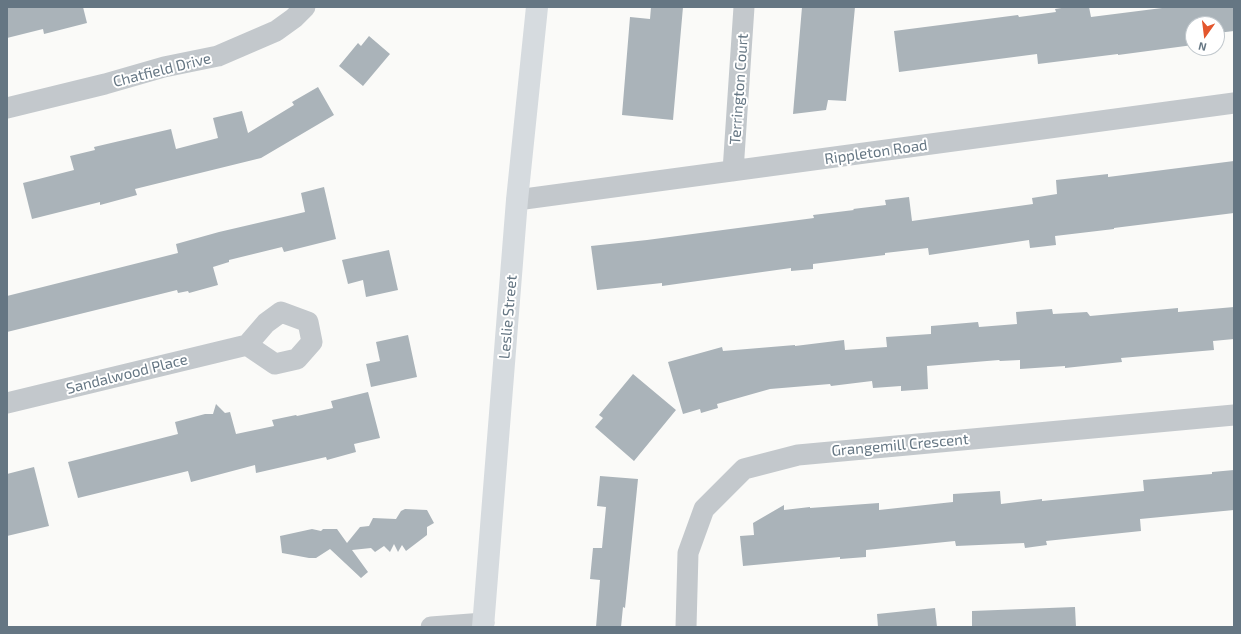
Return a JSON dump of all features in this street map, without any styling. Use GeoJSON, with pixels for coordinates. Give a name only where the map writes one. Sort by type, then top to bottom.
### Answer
{"type":"FeatureCollection","features":[{"type":"Feature","properties":{"kind":"main road","name":"Leslie Street"},"geometry":{"type":"LineString","coordinates":[[483,625],[517,200],[537,7]]}},
{"type":"Feature","properties":{"kind":"street","name":"Chatfield Drive"},"geometry":{"type":"LineString","coordinates":[[7,108],[105,84],[164,67],[218,56],[276,32],[305,7]]}},
{"type":"Feature","properties":{"kind":"street","name":"Terrington Court"},"geometry":{"type":"LineString","coordinates":[[733,171],[744,7]]}},
{"type":"Feature","properties":{"kind":"street","name":"Rippleton Road"},"geometry":{"type":"LineString","coordinates":[[517,200],[1234,103]]}},
{"type":"Feature","properties":{"kind":"street","name":"Sandalwood Place"},"geometry":{"type":"LineString","coordinates":[[7,403],[247,345]]}},
{"type":"Feature","properties":{"kind":"street","name":"Grangemill Crescent"},"geometry":{"type":"LineString","coordinates":[[686,627],[688,553],[701,516],[704,509],[744,469],[798,455],[1234,415]]}},
{"type":"Feature","properties":{"kind":"street"},"geometry":{"type":"LineString","coordinates":[[431,627],[483,625]]}},
{"type":"Feature","properties":{"kind":"building"},"geometry":{"type":"Polygon","coordinates":[[[7,7],[83,7],[87,23],[44,34],[43,29],[7,38],[7,7]]]}},
{"type":"Feature","properties":{"kind":"building"},"geometry":{"type":"Polygon","coordinates":[[[651,7],[683,7],[673,120],[622,115],[630,17],[650,19],[651,7]]]}},
{"type":"Feature","properties":{"kind":"building"},"geometry":{"type":"Polygon","coordinates":[[[802,7],[855,7],[846,101],[828,100],[826,110],[793,114],[802,7]]]}},
{"type":"Feature","properties":{"kind":"building"},"geometry":{"type":"Polygon","coordinates":[[[1068,7],[1089,7],[1091,17],[1170,7],[1234,7],[1234,31],[1225,32],[1225,16],[1185,16],[1185,46],[1038,64],[1037,54],[899,72],[894,31],[1018,15],[1019,17],[1056,12],[1055,9],[1068,7]]]}},
{"type":"Feature","properties":{"kind":"building"},"geometry":{"type":"Polygon","coordinates":[[[369,36],[390,54],[363,86],[339,66],[358,43],[361,46],[369,36]]]}},
{"type":"Feature","properties":{"kind":"building"},"geometry":{"type":"Polygon","coordinates":[[[318,87],[334,115],[261,158],[135,189],[137,195],[100,205],[100,202],[32,219],[23,183],[74,170],[70,156],[95,150],[94,147],[171,129],[176,149],[218,138],[213,118],[242,111],[248,133],[294,105],[292,102],[318,87]]]}},
{"type":"Feature","properties":{"kind":"building"},"geometry":{"type":"Polygon","coordinates":[[[1234,161],[1234,213],[1055,236],[1056,245],[1030,248],[1029,240],[929,255],[928,248],[813,264],[813,269],[791,271],[791,268],[662,286],[662,283],[597,290],[591,246],[814,218],[813,215],[886,205],[885,200],[909,197],[912,221],[1033,204],[1032,198],[1057,194],[1056,180],[1108,174],[1108,177],[1234,161]]]}},
{"type":"Feature","properties":{"kind":"building"},"geometry":{"type":"Polygon","coordinates":[[[324,187],[336,239],[284,252],[282,247],[229,260],[229,262],[213,267],[218,285],[189,293],[188,291],[178,293],[177,290],[7,332],[7,296],[178,253],[176,244],[219,232],[305,212],[301,193],[324,187]]]}},
{"type":"Feature","properties":{"kind":"building"},"geometry":{"type":"Polygon","coordinates":[[[389,250],[398,290],[366,297],[363,280],[348,284],[342,260],[389,250]]]}},
{"type":"Feature","properties":{"kind":"building"},"geometry":{"type":"Polygon","coordinates":[[[1234,307],[1234,339],[1213,341],[1214,350],[1121,358],[1122,362],[1065,368],[1065,366],[1020,369],[1020,360],[999,360],[927,366],[928,389],[901,391],[901,386],[873,388],[872,381],[831,386],[830,384],[770,389],[717,404],[718,408],[701,413],[700,409],[683,414],[668,362],[722,347],[723,351],[795,346],[844,340],[845,350],[887,347],[886,337],[931,334],[931,326],[978,322],[979,327],[1017,324],[1016,312],[1052,309],[1053,314],[1087,312],[1090,316],[1178,308],[1178,312],[1234,307]]]}},
{"type":"Feature","properties":{"kind":"building"},"geometry":{"type":"Polygon","coordinates":[[[408,335],[417,377],[371,387],[366,364],[380,361],[376,342],[408,335]]]}},
{"type":"Feature","properties":{"kind":"building"},"geometry":{"type":"Polygon","coordinates":[[[633,374],[676,410],[634,461],[595,427],[603,418],[599,415],[633,374]]]}},
{"type":"Feature","properties":{"kind":"building"},"geometry":{"type":"Polygon","coordinates":[[[368,392],[380,438],[354,444],[356,452],[327,460],[326,457],[256,473],[255,465],[191,482],[188,471],[78,498],[68,462],[178,434],[175,422],[205,414],[213,414],[216,404],[225,413],[230,412],[236,434],[274,426],[272,420],[333,408],[331,401],[368,392]]]}},
{"type":"Feature","properties":{"kind":"building"},"geometry":{"type":"Polygon","coordinates":[[[34,467],[49,526],[7,536],[7,474],[34,467]]]}},
{"type":"Feature","properties":{"kind":"building"},"geometry":{"type":"Polygon","coordinates":[[[1234,470],[1234,510],[1140,519],[1141,531],[1046,541],[1047,545],[1025,548],[1024,543],[956,546],[955,541],[866,550],[866,557],[840,559],[840,557],[743,566],[740,536],[754,535],[753,523],[784,505],[784,510],[879,503],[879,510],[953,502],[953,494],[1000,491],[1001,504],[1042,499],[1042,501],[1144,491],[1143,480],[1212,474],[1212,472],[1234,470]]]}},
{"type":"Feature","properties":{"kind":"building"},"geometry":{"type":"Polygon","coordinates":[[[600,476],[638,479],[625,608],[623,607],[621,627],[596,627],[600,580],[590,579],[593,548],[602,548],[606,507],[597,506],[600,476]]]}},
{"type":"Feature","properties":{"kind":"building"},"geometry":{"type":"Polygon","coordinates":[[[405,509],[427,510],[434,523],[427,527],[427,535],[406,551],[402,545],[398,552],[394,544],[390,552],[384,546],[375,552],[371,548],[352,550],[368,572],[361,578],[330,549],[316,558],[282,553],[280,536],[312,529],[321,531],[323,529],[337,529],[347,543],[360,527],[369,526],[373,518],[396,519],[401,511],[405,509]]]}},
{"type":"Feature","properties":{"kind":"building"},"geometry":{"type":"Polygon","coordinates":[[[1075,607],[1076,627],[972,627],[972,611],[1075,607]]]}},
{"type":"Feature","properties":{"kind":"building"},"geometry":{"type":"Polygon","coordinates":[[[935,608],[937,627],[878,627],[877,614],[935,608]]]}}]}
